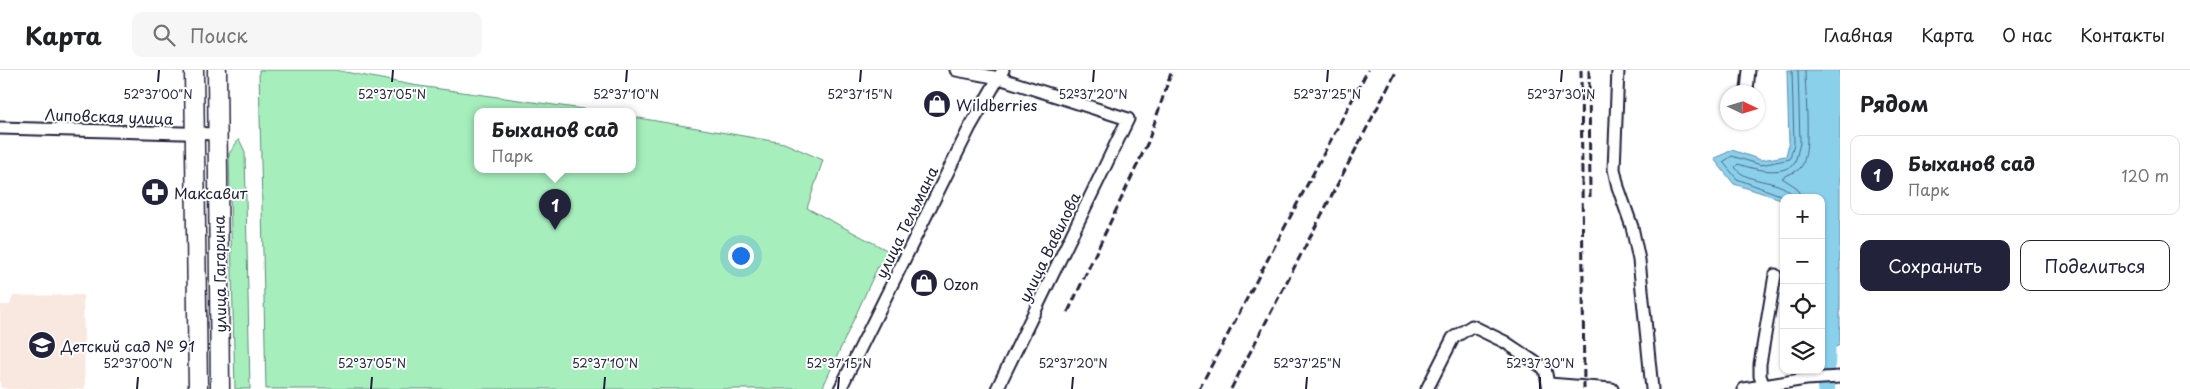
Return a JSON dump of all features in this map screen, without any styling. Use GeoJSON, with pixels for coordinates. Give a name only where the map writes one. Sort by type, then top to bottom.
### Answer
{"type":"FeatureCollection","features":[{"type":"Feature","properties":{"kind":"main road","name":"улица Гагарина"},"geometry":{"type":"LineString","coordinates":[[194,70],[198,389]]}},
{"type":"Feature","properties":{"kind":"main road","name":"улица Гагарина"},"geometry":{"type":"LineString","coordinates":[[216,70],[220,389]]}},
{"type":"Feature","properties":{"kind":"street"},"geometry":{"type":"LineString","coordinates":[[956,70],[1001,74]]}},
{"type":"Feature","properties":{"kind":"street"},"geometry":{"type":"LineString","coordinates":[[1618,70],[1614,169],[1618,187],[1632,227],[1639,260],[1652,389]]}},
{"type":"Feature","properties":{"kind":"street"},"geometry":{"type":"LineString","coordinates":[[1748,85],[1749,70]]}},
{"type":"Feature","properties":{"kind":"street","name":"улица Вавилова"},"geometry":{"type":"LineString","coordinates":[[996,389],[1128,119],[1001,74]]}},
{"type":"Feature","properties":{"kind":"street","name":"улица Тельмана"},"geometry":{"type":"LineString","coordinates":[[842,388],[970,127],[1001,74]]}},
{"type":"Feature","properties":{"kind":"street","name":"Липовская улица"},"geometry":{"type":"LineString","coordinates":[[0,128],[218,134]]}},
{"type":"Feature","properties":{"kind":"street"},"geometry":{"type":"LineString","coordinates":[[1765,387],[1760,376],[1760,364],[1775,275]]}},
{"type":"Feature","properties":{"kind":"street"},"geometry":{"type":"LineString","coordinates":[[1427,389],[1453,338],[1472,326],[1505,342],[1545,369],[1548,388],[1612,389]]}},
{"type":"Feature","properties":{"kind":"street"},"geometry":{"type":"LineString","coordinates":[[1744,389],[1840,377]]}},
{"type":"Feature","properties":{"kind":"shaded area","name":"Детский сад № 91"},"geometry":{"type":"Polygon","coordinates":[[[83,295],[85,389],[6,389],[0,387],[0,305],[10,305],[13,296],[83,295]]]}},
{"type":"Feature","properties":{"kind":"green space"},"geometry":{"type":"Polygon","coordinates":[[[259,70],[335,70],[412,85],[576,108],[474,108],[474,173],[636,173],[636,118],[784,143],[823,160],[807,208],[898,256],[894,263],[879,264],[822,389],[266,389],[259,70]]]}},
{"type":"Feature","properties":{"kind":"green space"},"geometry":{"type":"Polygon","coordinates":[[[239,139],[245,152],[250,389],[235,389],[229,154],[239,139]]]}},
{"type":"Feature","properties":{"kind":"water"},"geometry":{"type":"Polygon","coordinates":[[[1787,70],[1840,70],[1840,345],[1826,351],[1825,194],[1780,194],[1780,199],[1734,184],[1714,159],[1732,150],[1761,160],[1786,156],[1789,143],[1787,70]]]}},
{"type":"Feature","properties":{"kind":"waterway"},"geometry":{"type":"LineString","coordinates":[[1826,370],[1827,328]]}},
{"type":"Feature","properties":{"kind":"railway"},"geometry":{"type":"LineString","coordinates":[[1068,312],[1148,142],[1172,70]]}},
{"type":"Feature","properties":{"kind":"railway"},"geometry":{"type":"LineString","coordinates":[[1199,389],[1368,70]]}},
{"type":"Feature","properties":{"kind":"railway"},"geometry":{"type":"LineString","coordinates":[[1231,389],[1397,70]]}},
{"type":"Feature","properties":{"kind":"railway"},"geometry":{"type":"LineString","coordinates":[[1581,70],[1584,389]]}},
{"type":"Feature","properties":{"kind":"railway"},"geometry":{"type":"LineString","coordinates":[[1589,70],[1590,197]]}},
{"type":"Feature","properties":{"kind":"place","name":"Wildberries"},"geometry":{"type":"Point","coordinates":[937,104]}},
{"type":"Feature","properties":{"kind":"place","name":"Максавит"},"geometry":{"type":"Point","coordinates":[155,192]}},
{"type":"Feature","properties":{"kind":"place","name":"Быханов сад"},"geometry":{"type":"Point","coordinates":[555,230]}},
{"type":"Feature","properties":{"kind":"place","name":"Ozon"},"geometry":{"type":"Point","coordinates":[924,283]}},
{"type":"Feature","properties":{"kind":"place","name":"Детский сад № 91"},"geometry":{"type":"Point","coordinates":[42,345]}}]}
